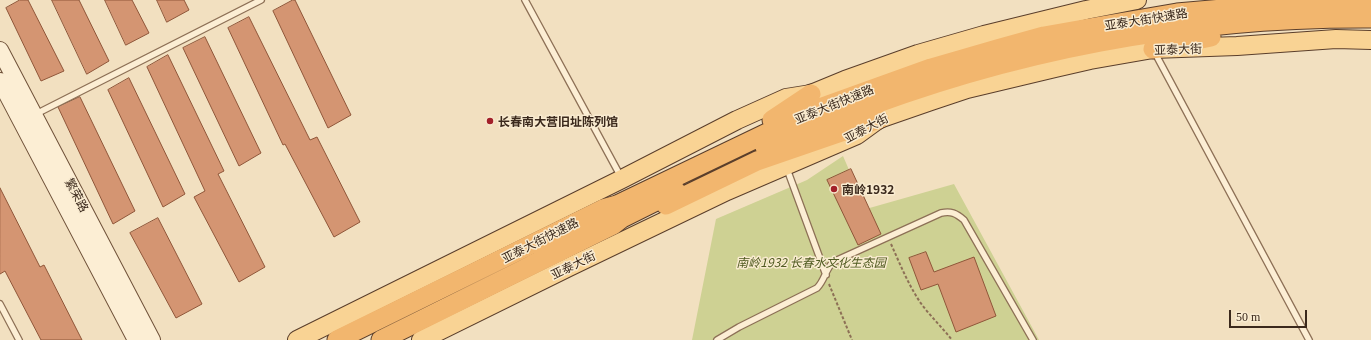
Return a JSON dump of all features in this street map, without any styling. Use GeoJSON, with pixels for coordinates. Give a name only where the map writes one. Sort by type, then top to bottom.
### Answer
{"type":"FeatureCollection","features":[{"type":"Feature","properties":{"kind":"highway","name":"亚泰大街快速路"},"geometry":{"type":"LineString","coordinates":[[337,340],[603,209],[617,205],[817,109],[931,68],[1044,36],[1177,13],[1290,3],[1371,4]]}},
{"type":"Feature","properties":{"kind":"highway","name":"亚泰大街快速路"},"geometry":{"type":"LineString","coordinates":[[381,340],[420,331],[613,226],[622,218],[767,146],[885,100],[947,79],[1055,50],[1202,26],[1241,22],[1371,18]]}},
{"type":"Feature","properties":{"kind":"highway"},"geometry":{"type":"LineString","coordinates":[[1153,49],[1224,34],[1241,32],[1332,26],[1371,26]]}},
{"type":"Feature","properties":{"kind":"highway"},"geometry":{"type":"LineString","coordinates":[[603,209],[613,197],[770,121],[810,94]]}},
{"type":"Feature","properties":{"kind":"highway"},"geometry":{"type":"LineString","coordinates":[[613,226],[626,225],[757,160],[878,119]]}},
{"type":"Feature","properties":{"kind":"main road"},"geometry":{"type":"LineString","coordinates":[[297,340],[622,179],[737,120],[786,98],[810,94],[918,54],[984,34],[1045,19],[1137,0]]}},
{"type":"Feature","properties":{"kind":"main road","name":"亚泰大街"},"geometry":{"type":"LineString","coordinates":[[420,331],[591,256],[727,191],[857,135],[878,119],[967,89],[1076,63],[1153,49],[1237,46],[1336,39],[1371,40]]}},
{"type":"Feature","properties":{"kind":"main road","name":"繁荣路"},"geometry":{"type":"LineString","coordinates":[[0,50],[28,118],[136,340]]}},
{"type":"Feature","properties":{"kind":"main road","name":"繁荣路"},"geometry":{"type":"LineString","coordinates":[[0,81],[28,118],[152,340]]}},
{"type":"Feature","properties":{"kind":"lane"},"geometry":{"type":"LineString","coordinates":[[28,118],[261,0]]}},
{"type":"Feature","properties":{"kind":"lane"},"geometry":{"type":"LineString","coordinates":[[524,0],[622,179]]}},
{"type":"Feature","properties":{"kind":"lane"},"geometry":{"type":"LineString","coordinates":[[1153,49],[1309,340]]}},
{"type":"Feature","properties":{"kind":"lane"},"geometry":{"type":"LineString","coordinates":[[786,166],[826,275]]}},
{"type":"Feature","properties":{"kind":"lane"},"geometry":{"type":"LineString","coordinates":[[718,340],[739,327],[817,288],[823,282],[828,267],[832,262],[941,213],[949,211],[957,214],[964,220],[1033,340]]}},
{"type":"Feature","properties":{"kind":"lane"},"geometry":{"type":"LineString","coordinates":[[0,304],[19,340]]}},
{"type":"Feature","properties":{"kind":"path"},"geometry":{"type":"LineString","coordinates":[[888,237],[909,283],[920,301],[933,319],[952,340]]}},
{"type":"Feature","properties":{"kind":"path"},"geometry":{"type":"LineString","coordinates":[[826,275],[852,340]]}},
{"type":"Feature","properties":{"kind":"green space","name":"南岭1932 长春水文化生态园"},"geometry":{"type":"Polygon","coordinates":[[[843,156],[866,209],[954,184],[1039,340],[692,340],[716,219],[807,180],[843,156]]]}},
{"type":"Feature","properties":{"kind":"building"},"geometry":{"type":"Polygon","coordinates":[[[20,0],[28,0],[64,71],[41,81],[6,8],[20,0]]]}},
{"type":"Feature","properties":{"kind":"building"},"geometry":{"type":"Polygon","coordinates":[[[52,0],[79,0],[109,61],[87,74],[52,0]]]}},
{"type":"Feature","properties":{"kind":"building"},"geometry":{"type":"Polygon","coordinates":[[[105,0],[132,0],[149,33],[126,45],[105,0]]]}},
{"type":"Feature","properties":{"kind":"building"},"geometry":{"type":"Polygon","coordinates":[[[157,0],[184,0],[189,10],[167,22],[157,0]]]}},
{"type":"Feature","properties":{"kind":"building"},"geometry":{"type":"Polygon","coordinates":[[[295,0],[351,115],[328,128],[273,11],[295,0]]]}},
{"type":"Feature","properties":{"kind":"building"},"geometry":{"type":"Polygon","coordinates":[[[249,17],[310,140],[317,137],[360,222],[334,237],[285,144],[283,145],[228,28],[249,17]]]}},
{"type":"Feature","properties":{"kind":"building"},"geometry":{"type":"Polygon","coordinates":[[[205,37],[261,153],[239,166],[183,48],[205,37]]]}},
{"type":"Feature","properties":{"kind":"building"},"geometry":{"type":"Polygon","coordinates":[[[168,55],[224,171],[218,174],[265,267],[239,282],[194,197],[205,191],[147,67],[168,55]]]}},
{"type":"Feature","properties":{"kind":"building"},"geometry":{"type":"Polygon","coordinates":[[[129,78],[185,194],[163,207],[108,90],[129,78]]]}},
{"type":"Feature","properties":{"kind":"building"},"geometry":{"type":"Polygon","coordinates":[[[80,97],[135,211],[113,224],[58,107],[80,97]]]}},
{"type":"Feature","properties":{"kind":"building"},"geometry":{"type":"Polygon","coordinates":[[[851,169],[881,234],[858,245],[827,180],[851,169]]]}},
{"type":"Feature","properties":{"kind":"building"},"geometry":{"type":"Polygon","coordinates":[[[0,188],[40,267],[44,265],[82,340],[41,340],[5,271],[0,274],[0,188]]]}},
{"type":"Feature","properties":{"kind":"building"},"geometry":{"type":"Polygon","coordinates":[[[158,218],[202,304],[176,318],[130,233],[158,218]]]}},
{"type":"Feature","properties":{"kind":"building"},"geometry":{"type":"Polygon","coordinates":[[[926,252],[934,272],[974,257],[996,316],[956,332],[938,284],[921,290],[909,258],[926,252]]]}},
{"type":"Feature","properties":{"kind":"place","name":"长春南大营旧址陈列馆"},"geometry":{"type":"Point","coordinates":[490,121]}},
{"type":"Feature","properties":{"kind":"place","name":"南岭1932"},"geometry":{"type":"Point","coordinates":[834,189]}}]}
